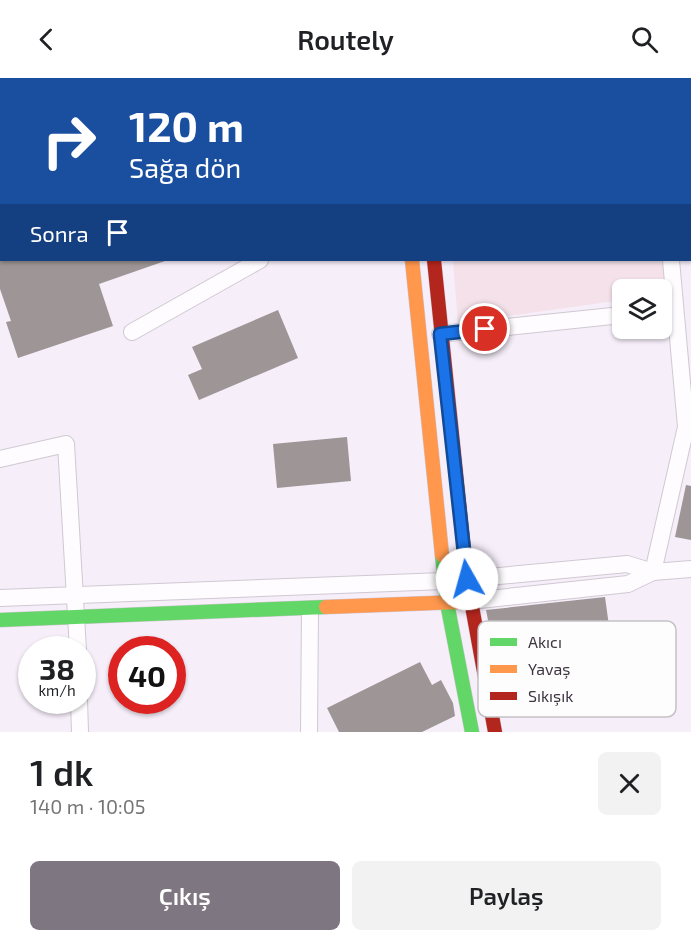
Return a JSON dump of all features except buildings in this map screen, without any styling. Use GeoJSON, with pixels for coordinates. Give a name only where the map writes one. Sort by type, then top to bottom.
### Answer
{"type":"FeatureCollection","features":[{"type":"Feature","properties":{"kind":"street"},"geometry":{"type":"LineString","coordinates":[[411,261],[444,581],[472,732]]}},
{"type":"Feature","properties":{"kind":"street"},"geometry":{"type":"LineString","coordinates":[[434,261],[467,579],[478,639]]}},
{"type":"Feature","properties":{"kind":"street"},"geometry":{"type":"LineString","coordinates":[[670,261],[670,279]]}},
{"type":"Feature","properties":{"kind":"street"},"geometry":{"type":"LineString","coordinates":[[132,332],[252,262]]}},
{"type":"Feature","properties":{"kind":"street"},"geometry":{"type":"LineString","coordinates":[[440,334],[612,316]]}},
{"type":"Feature","properties":{"kind":"street"},"geometry":{"type":"LineString","coordinates":[[653,572],[686,427],[672,331]]}},
{"type":"Feature","properties":{"kind":"street"},"geometry":{"type":"LineString","coordinates":[[0,459],[66,444],[78,636]]}},
{"type":"Feature","properties":{"kind":"street"},"geometry":{"type":"LineString","coordinates":[[0,598],[444,581],[627,564],[653,572]]}},
{"type":"Feature","properties":{"kind":"street"},"geometry":{"type":"LineString","coordinates":[[0,620],[447,603],[628,584],[653,572],[691,569]]}},
{"type":"Feature","properties":{"kind":"street"},"geometry":{"type":"LineString","coordinates":[[309,732],[310,609]]}},
{"type":"Feature","properties":{"kind":"street"},"geometry":{"type":"LineString","coordinates":[[79,714],[80,732]]}},
{"type":"Feature","properties":{"kind":"shaded area"},"geometry":{"type":"Polygon","coordinates":[[[453,261],[667,261],[669,279],[612,279],[612,301],[458,323],[453,261]]]}},
{"type":"Feature","properties":{"kind":"traffic: fast"},"geometry":{"type":"LineString","coordinates":[[442,555],[447,603],[472,732]]}},
{"type":"Feature","properties":{"kind":"traffic: fast"},"geometry":{"type":"LineString","coordinates":[[0,620],[326,607]]}},
{"type":"Feature","properties":{"kind":"traffic: slow"},"geometry":{"type":"LineString","coordinates":[[412,261],[442,555]]}},
{"type":"Feature","properties":{"kind":"traffic: slow"},"geometry":{"type":"LineString","coordinates":[[326,607],[460,602]]}},
{"type":"Feature","properties":{"kind":"traffic: jam"},"geometry":{"type":"LineString","coordinates":[[434,261],[467,579],[478,639]]}},
{"type":"Feature","properties":{"kind":"traffic: jam"},"geometry":{"type":"LineString","coordinates":[[492,717],[495,732]]}},
{"type":"Feature","properties":{"kind":"route"},"geometry":{"type":"LineString","coordinates":[[467,579],[440,334],[485,329]]}}]}
